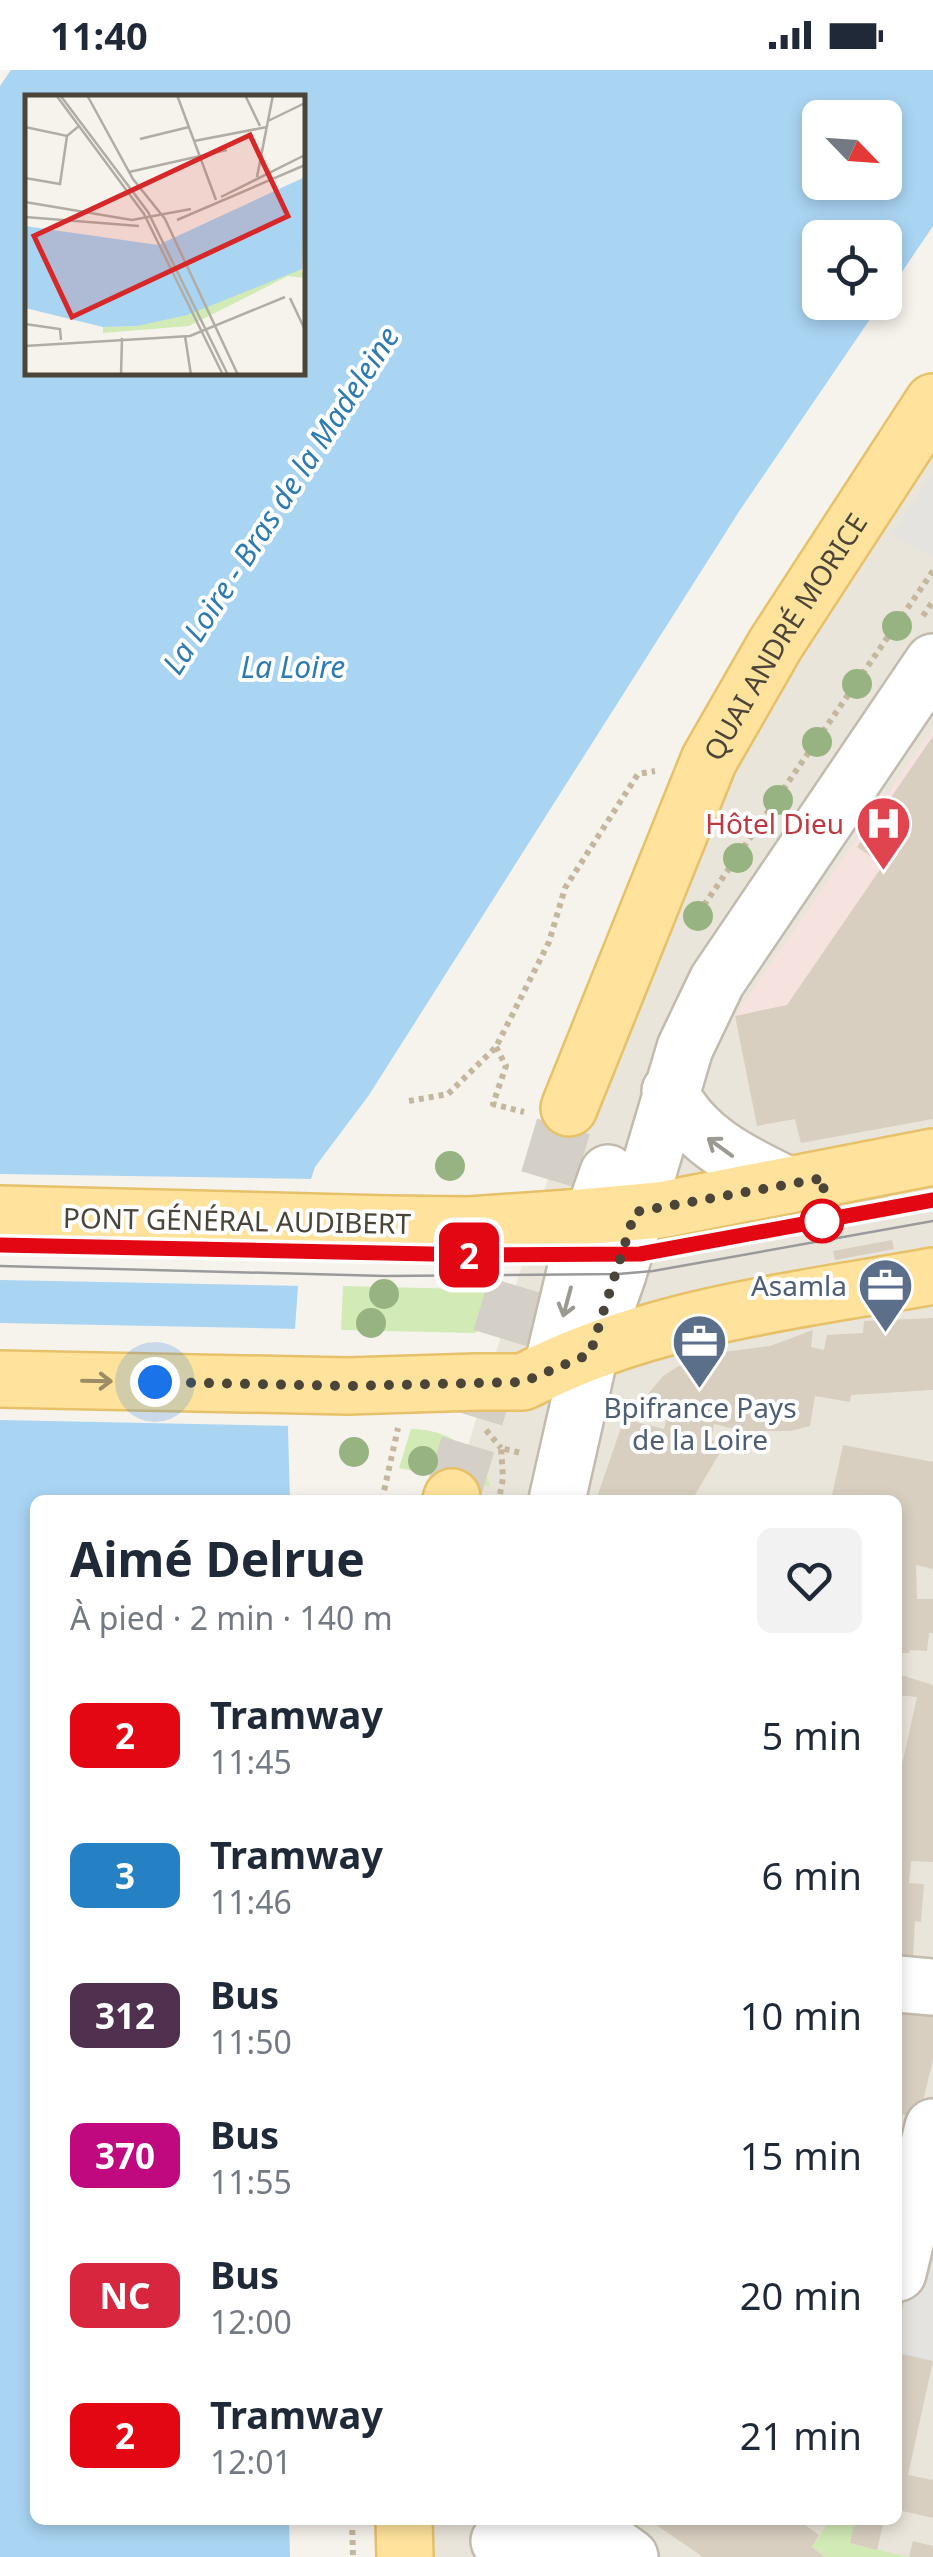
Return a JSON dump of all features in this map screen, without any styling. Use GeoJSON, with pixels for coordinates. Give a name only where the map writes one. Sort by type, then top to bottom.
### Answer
{"type":"FeatureCollection","features":[{"type":"Feature","properties":{"kind":"main road","name":"QUAI ANDRÉ MORICE"},"geometry":{"type":"LineString","coordinates":[[569,1108],[709,760],[775,645],[933,402]]}},
{"type":"Feature","properties":{"kind":"main road","name":"PONT GÉNÉRAL AUDIBERT"},"geometry":{"type":"LineString","coordinates":[[0,1214],[469,1225],[600,1216],[933,1157]]}},
{"type":"Feature","properties":{"kind":"main road"},"geometry":{"type":"LineString","coordinates":[[0,1379],[348,1386],[523,1382],[648,1330],[933,1276]]}},
{"type":"Feature","properties":{"kind":"main road"},"geometry":{"type":"LineString","coordinates":[[404,2525],[405,2557]]}},
{"type":"Feature","properties":{"kind":"street"},"geometry":{"type":"LineString","coordinates":[[535,1474],[580,1255],[670,1091],[711,991],[933,662]]}},
{"type":"Feature","properties":{"kind":"street"},"geometry":{"type":"LineString","coordinates":[[636,1149],[650,1067],[677,1019],[711,991]]}},
{"type":"Feature","properties":{"kind":"street"},"geometry":{"type":"LineString","coordinates":[[670,1091],[680,1113],[702,1134],[742,1163],[788,1185]]}},
{"type":"Feature","properties":{"kind":"street"},"geometry":{"type":"LineString","coordinates":[[902,1984],[933,1987]]}},
{"type":"Feature","properties":{"kind":"street"},"geometry":{"type":"LineString","coordinates":[[902,2256],[933,2127]]}},
{"type":"Feature","properties":{"kind":"street"},"geometry":{"type":"LineString","coordinates":[[498,2540],[546,2533],[599,2536]]}},
{"type":"Feature","properties":{"kind":"path"},"geometry":{"type":"LineString","coordinates":[[698,914],[933,571]]}},
{"type":"Feature","properties":{"kind":"path"},"geometry":{"type":"LineString","coordinates":[[408,1102],[448,1094],[496,1047],[549,942],[565,888],[638,774],[670,768]]}},
{"type":"Feature","properties":{"kind":"path"},"geometry":{"type":"LineString","coordinates":[[493,1104],[506,1066],[496,1047]]}},
{"type":"Feature","properties":{"kind":"path"},"geometry":{"type":"LineString","coordinates":[[383,1495],[400,1422]]}},
{"type":"Feature","properties":{"kind":"path"},"geometry":{"type":"LineString","coordinates":[[474,1495],[504,1478],[535,1474]]}},
{"type":"Feature","properties":{"kind":"path"},"geometry":{"type":"LineString","coordinates":[[352,2525],[353,2557]]}},
{"type":"Feature","properties":{"kind":"shaded area"},"geometry":{"type":"Polygon","coordinates":[[[933,400],[933,2557],[405,2557],[406,2525],[902,2525],[902,1495],[453,1495],[580,1071],[640,931],[933,400]]]}},
{"type":"Feature","properties":{"kind":"shaded area"},"geometry":{"type":"Polygon","coordinates":[[[933,473],[933,558],[892,534],[933,473]]]}},
{"type":"Feature","properties":{"kind":"shaded area","name":"Hôtel Dieu"},"geometry":{"type":"Polygon","coordinates":[[[933,728],[933,1119],[801,1143],[795,1119],[757,1126],[735,1016],[933,728]]]}},
{"type":"Feature","properties":{"kind":"shaded area"},"geometry":{"type":"Polygon","coordinates":[[[933,2249],[933,2361],[902,2354],[902,2312],[915,2252],[933,2249]]]}},
{"type":"Feature","properties":{"kind":"green space"},"geometry":{"type":"Polygon","coordinates":[[[343,1286],[507,1290],[504,1309],[475,1333],[341,1330],[343,1286]]]}},
{"type":"Feature","properties":{"kind":"green space"},"geometry":{"type":"Polygon","coordinates":[[[411,1429],[438,1433],[461,1444],[479,1462],[491,1487],[399,1468],[411,1429]]]}},
{"type":"Feature","properties":{"kind":"green space"},"geometry":{"type":"Polygon","coordinates":[[[827,2525],[854,2525],[850,2543],[908,2557],[826,2557],[812,2547],[827,2525]]]}},
{"type":"Feature","properties":{"kind":"water","name":"La Loire"},"geometry":{"type":"Polygon","coordinates":[[[11,70],[933,70],[933,226],[902,272],[902,220],[802,220],[802,320],[869,320],[740,510],[369,1095],[315,1167],[304,1200],[288,1430],[290,1495],[30,1495],[30,2525],[289,2525],[290,2557],[0,2557],[0,86],[11,70]]]}},
{"type":"Feature","properties":{"kind":"pier"},"geometry":{"type":"Polygon","coordinates":[[[0,1174],[316,1179],[309,1201],[303,1286],[0,1280],[0,1174]]]}},
{"type":"Feature","properties":{"kind":"pier"},"geometry":{"type":"Polygon","coordinates":[[[0,1323],[300,1329],[294,1426],[0,1420],[0,1323]]]}},
{"type":"Feature","properties":{"kind":"building","name":"Hôtel Dieu"},"geometry":{"type":"Polygon","coordinates":[[[933,736],[933,1119],[801,1143],[795,1119],[757,1126],[735,1016],[787,1005],[883,865],[857,847],[933,736]]]}},
{"type":"Feature","properties":{"kind":"building"},"geometry":{"type":"Polygon","coordinates":[[[887,1190],[888,1199],[830,1209],[828,1201],[887,1190]]]}},
{"type":"Feature","properties":{"kind":"building"},"geometry":{"type":"Polygon","coordinates":[[[892,1240],[894,1249],[835,1260],[833,1251],[892,1240]]]}},
{"type":"Feature","properties":{"kind":"building"},"geometry":{"type":"Polygon","coordinates":[[[933,1318],[933,1390],[851,1395],[850,1402],[815,1396],[810,1426],[791,1431],[742,1431],[714,1424],[711,1440],[725,1444],[695,1495],[598,1495],[624,1419],[664,1429],[668,1413],[649,1402],[648,1394],[663,1376],[707,1354],[770,1346],[813,1330],[811,1347],[824,1350],[827,1335],[863,1333],[864,1321],[933,1318]]]}},
{"type":"Feature","properties":{"kind":"building"},"geometry":{"type":"Polygon","coordinates":[[[843,1445],[933,1462],[933,1569],[916,1565],[917,1599],[933,1599],[933,1633],[929,1633],[927,1651],[902,1653],[902,1495],[832,1495],[843,1445]]]}},
{"type":"Feature","properties":{"kind":"building"},"geometry":{"type":"Polygon","coordinates":[[[902,1675],[933,1685],[933,1862],[911,1861],[909,1883],[924,1884],[921,1922],[915,1921],[913,1956],[902,1955],[902,1765],[917,1697],[902,1695],[902,1675]]]}},
{"type":"Feature","properties":{"kind":"building"},"geometry":{"type":"Polygon","coordinates":[[[902,2013],[933,2016],[933,2059],[919,2118],[902,2114],[902,2013]]]}},
{"type":"Feature","properties":{"kind":"building"},"geometry":{"type":"Polygon","coordinates":[[[902,2354],[933,2361],[908,2475],[933,2480],[933,2518],[902,2511],[902,2354]]]}},
{"type":"Feature","properties":{"kind":"building"},"geometry":{"type":"Polygon","coordinates":[[[656,2525],[805,2525],[819,2535],[812,2547],[825,2557],[703,2557],[656,2525]]]}},
{"type":"Feature","properties":{"kind":"building"},"geometry":{"type":"Polygon","coordinates":[[[854,2525],[883,2525],[877,2550],[850,2543],[854,2525]]]}},
{"type":"Feature","properties":{"kind":"building"},"geometry":{"type":"Polygon","coordinates":[[[913,2541],[933,2546],[933,2557],[909,2557],[913,2541]]]}},
{"type":"Feature","properties":{"kind":"tunnel"},"geometry":{"type":"LineString","coordinates":[[453,1495],[569,1108]]}},
{"type":"Feature","properties":{"kind":"tram line"},"geometry":{"type":"LineString","coordinates":[[0,1245],[478,1255],[640,1254],[933,1200]]}},
{"type":"Feature","properties":{"kind":"tram line","name":"2"},"geometry":{"type":"LineString","coordinates":[[0,1245],[478,1255],[640,1254],[933,1200]]}},
{"type":"Feature","properties":{"kind":"tram line"},"geometry":{"type":"LineString","coordinates":[[0,1266],[385,1276],[618,1274],[933,1221]]}},
{"type":"Feature","properties":{"kind":"place","name":"Hôtel Dieu"},"geometry":{"type":"Point","coordinates":[883,872]}},
{"type":"Feature","properties":{"kind":"place","name":"Asamla"},"geometry":{"type":"Point","coordinates":[886,1334]}},
{"type":"Feature","properties":{"kind":"place","name":"Bpifrance Pays de la Loire"},"geometry":{"type":"Point","coordinates":[700,1390]}},
{"type":"Feature","properties":{"kind":"route"},"geometry":{"type":"LineString","coordinates":[[155,1382],[348,1386],[523,1382],[590,1354],[635,1212],[824,1178],[822,1221]]}},
{"type":"Feature","properties":{"kind":"water label","name":"La Loire - Bras de la Madeleine"},"geometry":{"type":"Point","coordinates":[280,500]}}]}
